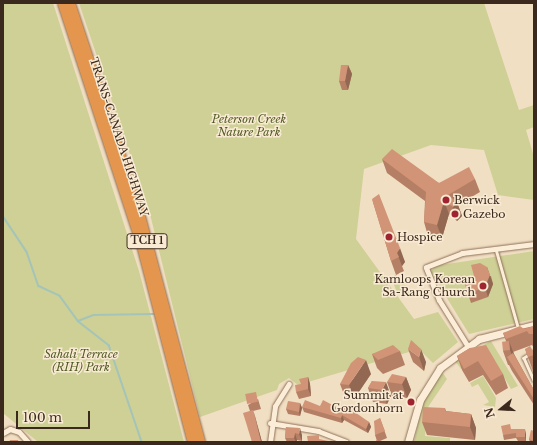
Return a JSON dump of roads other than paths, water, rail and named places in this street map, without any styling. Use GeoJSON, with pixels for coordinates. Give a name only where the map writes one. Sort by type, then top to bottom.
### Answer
{"type":"FeatureCollection","features":[{"type":"Feature","properties":{"kind":"highway","name":"TRANS-CANADA HIGHWAY"},"geometry":{"type":"LineString","coordinates":[[62,3],[80,44],[143,227],[200,442]]}},
{"type":"Feature","properties":{"kind":"highway","name":"TRANS-CANADA HIGHWAY"},"geometry":{"type":"LineString","coordinates":[[70,3],[80,44],[144,252],[192,442]]}},
{"type":"Feature","properties":{"kind":"main road"},"geometry":{"type":"LineString","coordinates":[[408,442],[411,425],[428,384],[440,368],[467,345],[518,327],[534,325]]}},
{"type":"Feature","properties":{"kind":"street"},"geometry":{"type":"LineString","coordinates":[[467,345],[439,300],[426,267],[462,253],[534,244]]}},
{"type":"Feature","properties":{"kind":"street"},"geometry":{"type":"LineString","coordinates":[[270,442],[270,423],[289,384]]}},
{"type":"Feature","properties":{"kind":"street"},"geometry":{"type":"LineString","coordinates":[[270,423],[318,430],[346,442]]}},
{"type":"Feature","properties":{"kind":"street"},"geometry":{"type":"LineString","coordinates":[[3,433],[10,430],[19,432],[28,442]]}},
{"type":"Feature","properties":{"kind":"lane"},"geometry":{"type":"LineString","coordinates":[[496,249],[518,327]]}},
{"type":"Feature","properties":{"kind":"lane"},"geometry":{"type":"LineString","coordinates":[[534,352],[524,358],[534,380]]}},
{"type":"Feature","properties":{"kind":"waterway"},"geometry":{"type":"LineString","coordinates":[[3,216],[27,252],[39,286],[60,296],[78,321],[109,345],[142,442]]}},
{"type":"Feature","properties":{"kind":"waterway"},"geometry":{"type":"LineString","coordinates":[[78,321],[94,315],[153,314]]}},
{"type":"Feature","properties":{"kind":"place","name":"Berwick"},"geometry":{"type":"Point","coordinates":[446,200]}},
{"type":"Feature","properties":{"kind":"place","name":"Gazebo"},"geometry":{"type":"Point","coordinates":[455,214]}},
{"type":"Feature","properties":{"kind":"place","name":"Hospice"},"geometry":{"type":"Point","coordinates":[389,237]}},
{"type":"Feature","properties":{"kind":"place","name":"Kamloops Korean Sa-Rang Church"},"geometry":{"type":"Point","coordinates":[483,286]}},
{"type":"Feature","properties":{"kind":"place","name":"Summit at Gordonhorn"},"geometry":{"type":"Point","coordinates":[411,402]}},
{"type":"Feature","properties":{"kind":"park label","name":"Peterson Creek Nature Park"},"geometry":{"type":"Point","coordinates":[249,126]}},
{"type":"Feature","properties":{"kind":"park label","name":"Sahali Terrace (RIH) Park"},"geometry":{"type":"Point","coordinates":[81,361]}}]}
